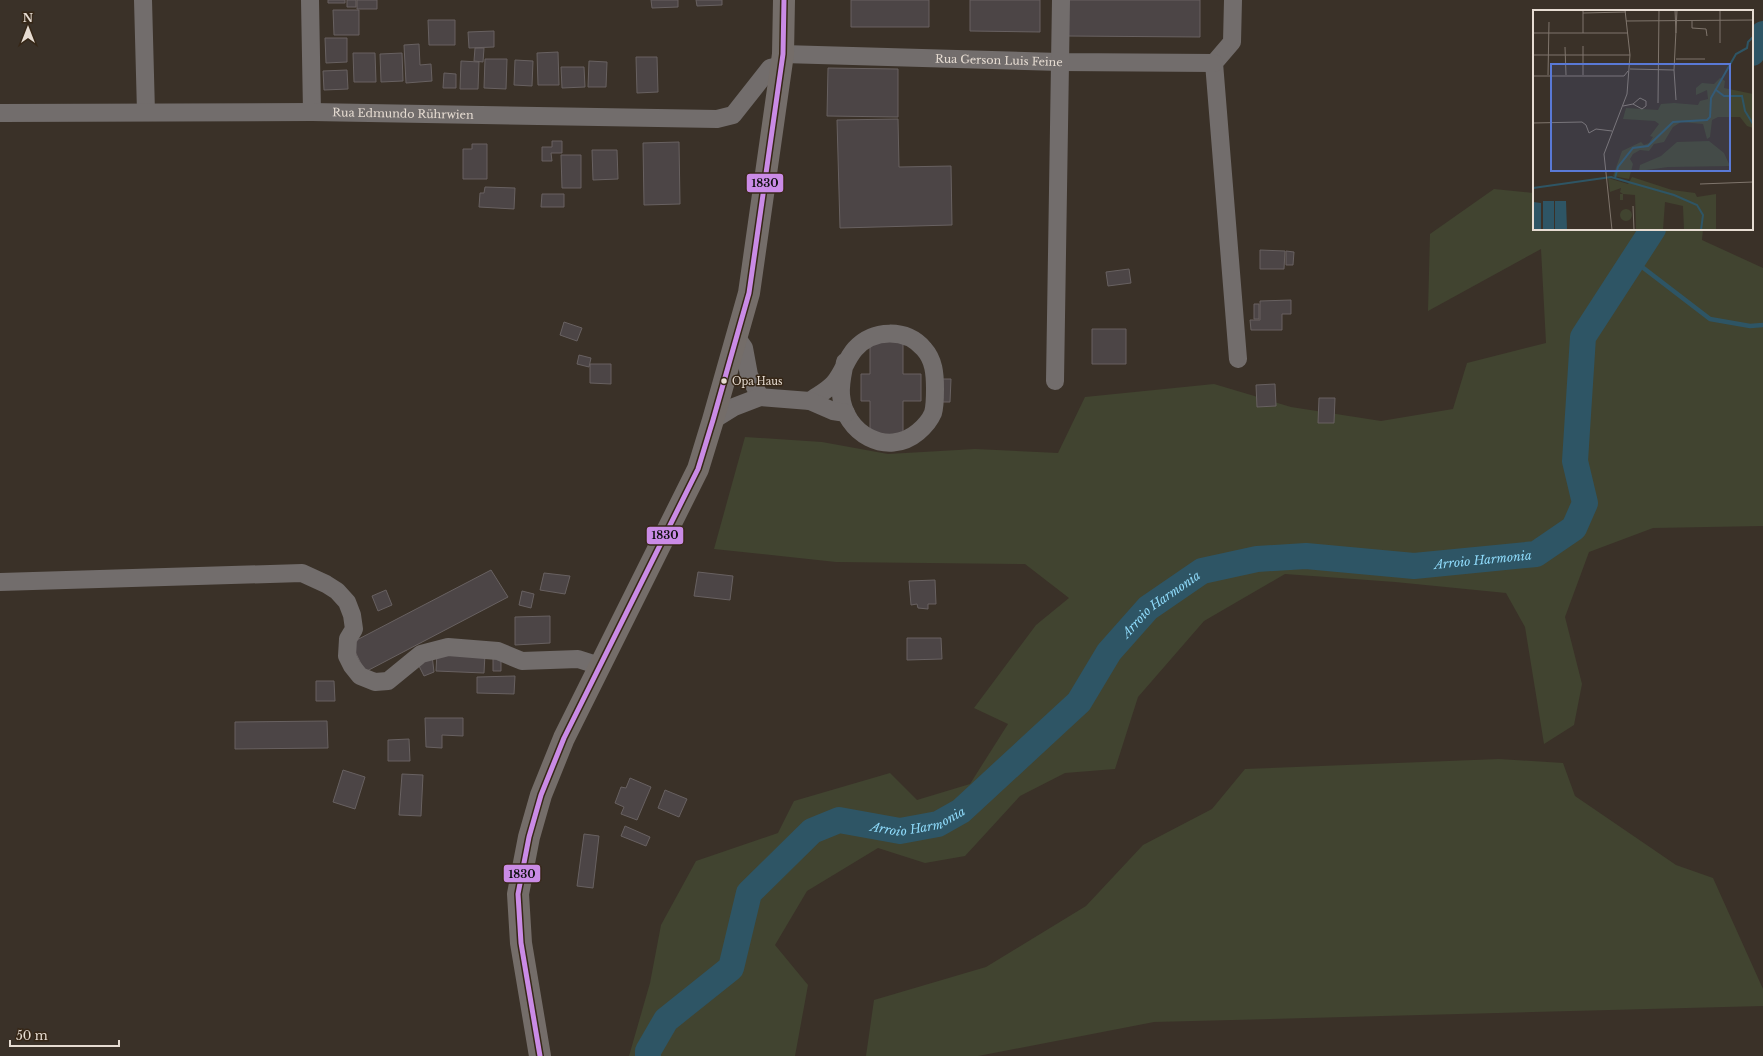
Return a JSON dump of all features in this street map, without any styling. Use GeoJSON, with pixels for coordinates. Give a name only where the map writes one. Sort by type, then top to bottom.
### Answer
{"type":"FeatureCollection","features":[{"type":"Feature","properties":{"kind":"main road"},"geometry":{"type":"LineString","coordinates":[[540,1056],[521,943],[518,894],[529,837],[541,795],[564,738],[698,469],[713,420],[749,293],[782,60],[784,0]]}},
{"type":"Feature","properties":{"kind":"street"},"geometry":{"type":"LineString","coordinates":[[143,0],[146,112]]}},
{"type":"Feature","properties":{"kind":"street"},"geometry":{"type":"LineString","coordinates":[[310,0],[312,112]]}},
{"type":"Feature","properties":{"kind":"street"},"geometry":{"type":"LineString","coordinates":[[1055,381],[1061,0]]}},
{"type":"Feature","properties":{"kind":"street"},"geometry":{"type":"LineString","coordinates":[[1233,0],[1232,42],[1214,63],[1238,359]]}},
{"type":"Feature","properties":{"kind":"street","name":"Rua Edmundo Rührwien"},"geometry":{"type":"LineString","coordinates":[[0,113],[312,112],[717,118],[733,115],[770,68],[782,60]]}},
{"type":"Feature","properties":{"kind":"street","name":"Rua Gerson Luis Feine"},"geometry":{"type":"LineString","coordinates":[[782,60],[1214,63]]}},
{"type":"Feature","properties":{"kind":"street"},"geometry":{"type":"LineString","coordinates":[[810,401],[835,382],[845,362],[855,349],[867,339],[882,333],[897,333],[912,339],[924,349],[933,363],[935,385],[933,413],[924,427],[912,437],[897,442],[882,442],[867,437],[855,427],[846,413],[841,396],[841,379],[845,362]]}},
{"type":"Feature","properties":{"kind":"street"},"geometry":{"type":"LineString","coordinates":[[737,338],[744,348],[749,375],[760,396]]}},
{"type":"Feature","properties":{"kind":"street"},"geometry":{"type":"LineString","coordinates":[[713,420],[734,407],[760,396],[810,401],[833,412],[846,413]]}},
{"type":"Feature","properties":{"kind":"street"},"geometry":{"type":"LineString","coordinates":[[0,582],[302,573],[337,591],[347,602],[352,615],[354,628],[348,639],[347,656],[352,666],[360,676],[375,682],[388,680],[421,654],[448,647],[498,651],[522,660],[578,659],[600,666]]}},
{"type":"Feature","properties":{"kind":"green space"},"geometry":{"type":"Polygon","coordinates":[[[1494,189],[1533,193],[1533,230],[1703,230],[1702,240],[1763,268],[1763,526],[1653,528],[1589,552],[1565,617],[1582,684],[1574,725],[1544,744],[1525,627],[1506,593],[1395,582],[1285,574],[1204,621],[1138,697],[1115,769],[1065,773],[1020,796],[965,856],[925,863],[878,848],[807,891],[775,945],[808,985],[795,1056],[629,1056],[650,983],[661,925],[696,861],[778,833],[794,801],[890,773],[917,800],[970,784],[1008,724],[974,708],[1036,625],[1069,598],[1025,564],[836,562],[714,549],[745,437],[822,442],[888,454],[975,449],[1058,453],[1085,397],[1214,384],[1291,407],[1381,421],[1453,409],[1467,363],[1546,343],[1541,249],[1428,311],[1430,234],[1494,189]]]}},
{"type":"Feature","properties":{"kind":"green space"},"geometry":{"type":"Polygon","coordinates":[[[1499,759],[1563,763],[1575,796],[1676,865],[1713,878],[1763,989],[1763,1006],[1154,1022],[978,1056],[866,1056],[874,1000],[986,967],[1086,906],[1143,845],[1212,809],[1245,769],[1499,759]]]}},
{"type":"Feature","properties":{"kind":"building"},"geometry":{"type":"Polygon","coordinates":[[[328,0],[345,0],[345,3],[328,3],[328,0]]]}},
{"type":"Feature","properties":{"kind":"building"},"geometry":{"type":"Polygon","coordinates":[[[347,0],[356,0],[356,7],[347,7],[347,0]]]}},
{"type":"Feature","properties":{"kind":"building"},"geometry":{"type":"Polygon","coordinates":[[[357,0],[377,0],[377,9],[357,9],[357,0]]]}},
{"type":"Feature","properties":{"kind":"building"},"geometry":{"type":"Polygon","coordinates":[[[651,0],[678,0],[678,7],[652,8],[651,0]]]}},
{"type":"Feature","properties":{"kind":"building"},"geometry":{"type":"Polygon","coordinates":[[[696,0],[722,0],[722,5],[697,6],[696,0]]]}},
{"type":"Feature","properties":{"kind":"building"},"geometry":{"type":"Polygon","coordinates":[[[851,0],[929,0],[929,27],[851,27],[851,0]]]}},
{"type":"Feature","properties":{"kind":"building"},"geometry":{"type":"Polygon","coordinates":[[[970,0],[1040,0],[1040,32],[970,31],[970,0]]]}},
{"type":"Feature","properties":{"kind":"building"},"geometry":{"type":"Polygon","coordinates":[[[1066,0],[1200,0],[1200,37],[1066,36],[1066,0]]]}},
{"type":"Feature","properties":{"kind":"building"},"geometry":{"type":"Polygon","coordinates":[[[333,10],[359,10],[359,35],[334,35],[333,10]]]}},
{"type":"Feature","properties":{"kind":"building"},"geometry":{"type":"Polygon","coordinates":[[[428,20],[455,20],[455,45],[429,45],[428,20]]]}},
{"type":"Feature","properties":{"kind":"building"},"geometry":{"type":"Polygon","coordinates":[[[494,31],[494,47],[469,48],[468,32],[494,31]]]}},
{"type":"Feature","properties":{"kind":"building"},"geometry":{"type":"Polygon","coordinates":[[[325,38],[347,38],[347,62],[326,63],[325,38]]]}},
{"type":"Feature","properties":{"kind":"building"},"geometry":{"type":"Polygon","coordinates":[[[419,44],[420,65],[431,64],[432,81],[406,83],[404,45],[419,44]]]}},
{"type":"Feature","properties":{"kind":"building"},"geometry":{"type":"Polygon","coordinates":[[[475,48],[484,48],[483,62],[474,61],[475,48]]]}},
{"type":"Feature","properties":{"kind":"building"},"geometry":{"type":"Polygon","coordinates":[[[558,52],[559,85],[538,85],[537,53],[558,52]]]}},
{"type":"Feature","properties":{"kind":"building"},"geometry":{"type":"Polygon","coordinates":[[[353,53],[375,53],[376,82],[354,82],[353,53]]]}},
{"type":"Feature","properties":{"kind":"building"},"geometry":{"type":"Polygon","coordinates":[[[402,53],[403,81],[381,82],[380,54],[402,53]]]}},
{"type":"Feature","properties":{"kind":"building"},"geometry":{"type":"Polygon","coordinates":[[[636,57],[657,57],[658,92],[637,93],[636,57]]]}},
{"type":"Feature","properties":{"kind":"building"},"geometry":{"type":"Polygon","coordinates":[[[485,59],[507,59],[506,89],[484,88],[485,59]]]}},
{"type":"Feature","properties":{"kind":"building"},"geometry":{"type":"Polygon","coordinates":[[[515,60],[533,61],[532,86],[514,85],[515,60]]]}},
{"type":"Feature","properties":{"kind":"building"},"geometry":{"type":"Polygon","coordinates":[[[461,61],[479,62],[478,89],[460,89],[461,61]]]}},
{"type":"Feature","properties":{"kind":"building"},"geometry":{"type":"Polygon","coordinates":[[[589,61],[607,62],[606,87],[588,87],[589,61]]]}},
{"type":"Feature","properties":{"kind":"building"},"geometry":{"type":"Polygon","coordinates":[[[561,67],[584,67],[585,87],[562,88],[561,67]]]}},
{"type":"Feature","properties":{"kind":"building"},"geometry":{"type":"Polygon","coordinates":[[[828,68],[898,69],[898,117],[827,116],[828,68]]]}},
{"type":"Feature","properties":{"kind":"building"},"geometry":{"type":"Polygon","coordinates":[[[347,70],[348,89],[324,90],[323,71],[347,70]]]}},
{"type":"Feature","properties":{"kind":"building"},"geometry":{"type":"Polygon","coordinates":[[[444,73],[456,74],[456,88],[443,88],[444,73]]]}},
{"type":"Feature","properties":{"kind":"building"},"geometry":{"type":"Polygon","coordinates":[[[898,119],[899,167],[951,166],[952,225],[840,228],[837,120],[898,119]]]}},
{"type":"Feature","properties":{"kind":"building"},"geometry":{"type":"Polygon","coordinates":[[[552,141],[562,141],[562,153],[551,153],[552,161],[542,161],[542,147],[552,147],[552,141]]]}},
{"type":"Feature","properties":{"kind":"building"},"geometry":{"type":"Polygon","coordinates":[[[679,142],[680,204],[644,205],[643,143],[679,142]]]}},
{"type":"Feature","properties":{"kind":"building"},"geometry":{"type":"Polygon","coordinates":[[[472,144],[487,144],[487,179],[463,179],[463,149],[472,149],[472,144]]]}},
{"type":"Feature","properties":{"kind":"building"},"geometry":{"type":"Polygon","coordinates":[[[592,150],[617,150],[618,179],[593,180],[592,150]]]}},
{"type":"Feature","properties":{"kind":"building"},"geometry":{"type":"Polygon","coordinates":[[[561,155],[581,155],[581,188],[562,188],[561,155]]]}},
{"type":"Feature","properties":{"kind":"building"},"geometry":{"type":"Polygon","coordinates":[[[485,187],[515,188],[514,209],[479,207],[480,193],[484,193],[485,187]]]}},
{"type":"Feature","properties":{"kind":"building"},"geometry":{"type":"Polygon","coordinates":[[[542,194],[564,194],[564,207],[541,207],[542,194]]]}},
{"type":"Feature","properties":{"kind":"building"},"geometry":{"type":"Polygon","coordinates":[[[1260,250],[1285,251],[1284,269],[1260,269],[1260,250]]]}},
{"type":"Feature","properties":{"kind":"building"},"geometry":{"type":"Polygon","coordinates":[[[1286,251],[1294,252],[1293,265],[1286,265],[1286,251]]]}},
{"type":"Feature","properties":{"kind":"building"},"geometry":{"type":"Polygon","coordinates":[[[1129,269],[1131,283],[1108,286],[1106,272],[1129,269]]]}},
{"type":"Feature","properties":{"kind":"building"},"geometry":{"type":"Polygon","coordinates":[[[1291,300],[1291,314],[1282,314],[1282,330],[1251,330],[1250,320],[1260,320],[1260,301],[1291,300]]]}},
{"type":"Feature","properties":{"kind":"building"},"geometry":{"type":"Polygon","coordinates":[[[1254,304],[1259,304],[1259,319],[1254,319],[1254,304]]]}},
{"type":"Feature","properties":{"kind":"building"},"geometry":{"type":"Polygon","coordinates":[[[564,322],[582,328],[577,341],[560,335],[564,322]]]}},
{"type":"Feature","properties":{"kind":"building"},"geometry":{"type":"Polygon","coordinates":[[[1092,329],[1126,329],[1126,364],[1092,364],[1092,329]]]}},
{"type":"Feature","properties":{"kind":"building"},"geometry":{"type":"Polygon","coordinates":[[[870,340],[903,340],[903,374],[921,374],[921,401],[903,401],[903,436],[870,436],[870,401],[861,401],[861,374],[870,374],[870,340]]]}},
{"type":"Feature","properties":{"kind":"building"},"geometry":{"type":"Polygon","coordinates":[[[579,355],[591,358],[589,367],[577,364],[579,355]]]}},
{"type":"Feature","properties":{"kind":"building"},"geometry":{"type":"Polygon","coordinates":[[[590,364],[611,364],[611,384],[590,383],[590,364]]]}},
{"type":"Feature","properties":{"kind":"building"},"geometry":{"type":"Polygon","coordinates":[[[938,379],[951,379],[950,402],[938,402],[938,379]]]}},
{"type":"Feature","properties":{"kind":"building"},"geometry":{"type":"Polygon","coordinates":[[[1275,384],[1276,406],[1257,407],[1256,385],[1275,384]]]}},
{"type":"Feature","properties":{"kind":"building"},"geometry":{"type":"Polygon","coordinates":[[[1319,398],[1335,398],[1334,423],[1318,423],[1319,398]]]}},
{"type":"Feature","properties":{"kind":"building"},"geometry":{"type":"Polygon","coordinates":[[[491,570],[508,597],[365,672],[351,643],[491,570]]]}},
{"type":"Feature","properties":{"kind":"building"},"geometry":{"type":"Polygon","coordinates":[[[698,572],[733,576],[730,600],[694,596],[698,572]]]}},
{"type":"Feature","properties":{"kind":"building"},"geometry":{"type":"Polygon","coordinates":[[[544,573],[570,576],[565,594],[540,590],[544,573]]]}},
{"type":"Feature","properties":{"kind":"building"},"geometry":{"type":"Polygon","coordinates":[[[935,580],[936,604],[928,604],[928,609],[918,608],[917,604],[911,605],[909,581],[935,580]]]}},
{"type":"Feature","properties":{"kind":"building"},"geometry":{"type":"Polygon","coordinates":[[[386,590],[392,605],[378,611],[372,596],[386,590]]]}},
{"type":"Feature","properties":{"kind":"building"},"geometry":{"type":"Polygon","coordinates":[[[522,591],[534,594],[531,608],[519,605],[522,591]]]}},
{"type":"Feature","properties":{"kind":"building"},"geometry":{"type":"Polygon","coordinates":[[[550,616],[550,643],[515,645],[515,617],[550,616]]]}},
{"type":"Feature","properties":{"kind":"building"},"geometry":{"type":"Polygon","coordinates":[[[907,638],[941,638],[942,659],[907,660],[907,638]]]}},
{"type":"Feature","properties":{"kind":"building"},"geometry":{"type":"Polygon","coordinates":[[[437,652],[485,654],[484,673],[436,671],[437,652]]]}},
{"type":"Feature","properties":{"kind":"building"},"geometry":{"type":"Polygon","coordinates":[[[432,655],[434,672],[424,676],[417,662],[432,655]]]}},
{"type":"Feature","properties":{"kind":"building"},"geometry":{"type":"Polygon","coordinates":[[[493,658],[501,659],[501,671],[493,671],[493,658]]]}},
{"type":"Feature","properties":{"kind":"building"},"geometry":{"type":"Polygon","coordinates":[[[515,676],[514,694],[477,693],[477,677],[515,676]]]}},
{"type":"Feature","properties":{"kind":"building"},"geometry":{"type":"Polygon","coordinates":[[[316,681],[334,681],[335,701],[316,701],[316,681]]]}},
{"type":"Feature","properties":{"kind":"building"},"geometry":{"type":"Polygon","coordinates":[[[425,718],[463,718],[463,736],[442,735],[442,748],[426,747],[425,718]]]}},
{"type":"Feature","properties":{"kind":"building"},"geometry":{"type":"Polygon","coordinates":[[[327,721],[328,748],[235,749],[235,722],[327,721]]]}},
{"type":"Feature","properties":{"kind":"building"},"geometry":{"type":"Polygon","coordinates":[[[409,739],[410,761],[388,761],[388,740],[409,739]]]}},
{"type":"Feature","properties":{"kind":"building"},"geometry":{"type":"Polygon","coordinates":[[[343,770],[365,777],[355,809],[333,802],[343,770]]]}},
{"type":"Feature","properties":{"kind":"building"},"geometry":{"type":"Polygon","coordinates":[[[402,774],[423,775],[421,816],[399,815],[402,774]]]}},
{"type":"Feature","properties":{"kind":"building"},"geometry":{"type":"Polygon","coordinates":[[[630,778],[651,787],[637,820],[621,814],[624,807],[615,803],[621,787],[626,788],[630,778]]]}},
{"type":"Feature","properties":{"kind":"building"},"geometry":{"type":"Polygon","coordinates":[[[665,790],[687,799],[679,817],[658,808],[665,790]]]}},
{"type":"Feature","properties":{"kind":"building"},"geometry":{"type":"Polygon","coordinates":[[[625,826],[650,837],[646,846],[621,836],[625,826]]]}},
{"type":"Feature","properties":{"kind":"building"},"geometry":{"type":"Polygon","coordinates":[[[584,834],[599,836],[593,888],[577,886],[584,834]]]}},
{"type":"Feature","properties":{"kind":"waterway","name":"Arroio Harmonia"},"geometry":{"type":"LineString","coordinates":[[1753,51],[1763,34]]}},
{"type":"Feature","properties":{"kind":"waterway","name":"Arroio Harmonia"},"geometry":{"type":"LineString","coordinates":[[648,1056],[648,1051],[666,1020],[731,968],[749,893],[812,831],[839,820],[900,831],[938,824],[961,811],[1079,702],[1109,652],[1148,608],[1202,571],[1257,559],[1306,556],[1414,566],[1536,554],[1574,528],[1585,503],[1575,461],[1583,337],[1652,230]]}},
{"type":"Feature","properties":{"kind":"waterway"},"geometry":{"type":"LineString","coordinates":[[1633,260],[1710,319],[1750,326],[1763,325]]}},
{"type":"Feature","properties":{"kind":"transit line","name":"1830"},"geometry":{"type":"LineString","coordinates":[[540,1056],[521,943],[518,894],[529,837],[541,795],[564,738],[698,469],[713,420],[749,293],[783,54],[784,0]]}},
{"type":"Feature","properties":{"kind":"place","name":"Opa Haus"},"geometry":{"type":"Point","coordinates":[724,381]}}]}
